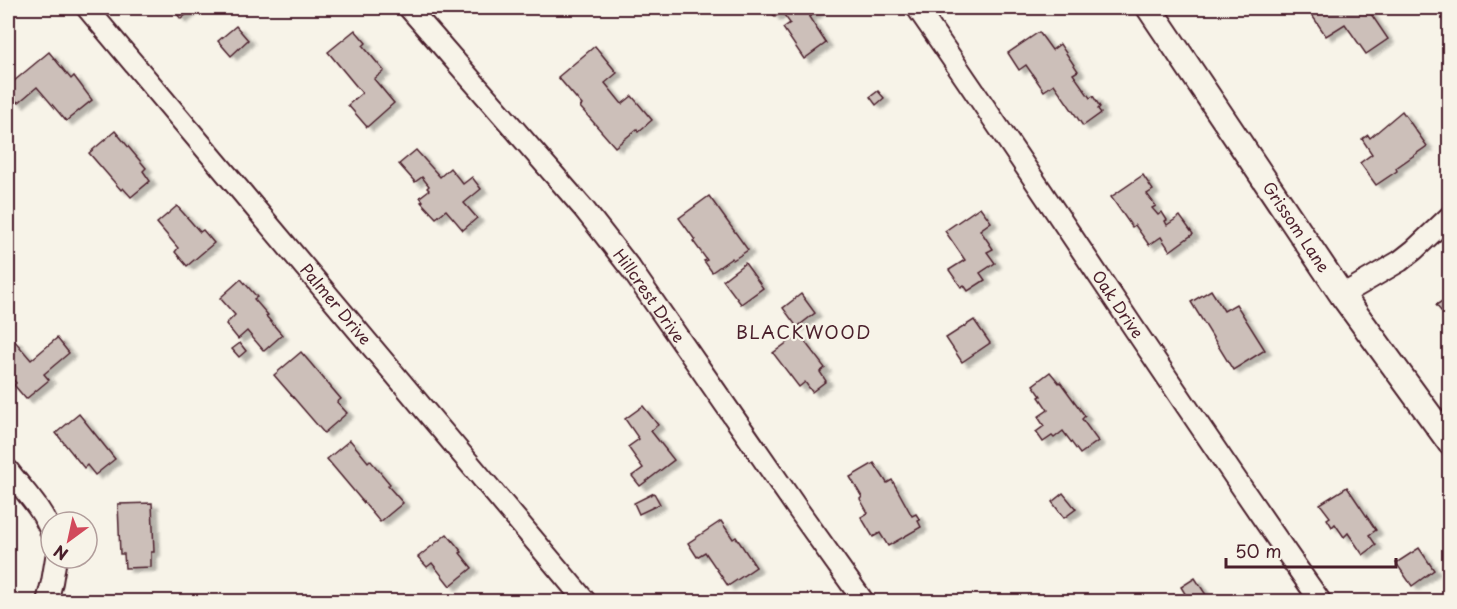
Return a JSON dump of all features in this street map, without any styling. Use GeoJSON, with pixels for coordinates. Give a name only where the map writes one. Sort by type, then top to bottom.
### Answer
{"type":"FeatureCollection","features":[{"type":"Feature","properties":{"kind":"street","name":"Palmer Drive"},"geometry":{"type":"LineString","coordinates":[[87,8],[586,602]]}},
{"type":"Feature","properties":{"kind":"street","name":"Hillcrest Drive"},"geometry":{"type":"LineString","coordinates":[[410,8],[584,209],[631,269],[864,602]]}},
{"type":"Feature","properties":{"kind":"street","name":"Oak Drive"},"geometry":{"type":"LineString","coordinates":[[917,8],[993,117],[1237,482],[1321,602]]}},
{"type":"Feature","properties":{"kind":"street","name":"Grissom Lane"},"geometry":{"type":"LineString","coordinates":[[1149,8],[1342,295],[1449,442]]}},
{"type":"Feature","properties":{"kind":"street"},"geometry":{"type":"LineString","coordinates":[[1342,295],[1400,261],[1449,216]]}},
{"type":"Feature","properties":{"kind":"street"},"geometry":{"type":"LineString","coordinates":[[8,470],[40,510]]}},
{"type":"Feature","properties":{"kind":"street"},"geometry":{"type":"LineString","coordinates":[[47,602],[54,570]]}},
{"type":"Feature","properties":{"kind":"building"},"geometry":{"type":"Polygon","coordinates":[[[172,8],[194,8],[181,19],[172,8]]]}},
{"type":"Feature","properties":{"kind":"building"},"geometry":{"type":"Polygon","coordinates":[[[768,8],[816,8],[818,11],[809,17],[826,43],[804,59],[783,28],[790,23],[782,12],[775,17],[768,8]]]}},
{"type":"Feature","properties":{"kind":"building"},"geometry":{"type":"Polygon","coordinates":[[[1307,8],[1367,8],[1388,39],[1366,54],[1345,24],[1326,36],[1307,8]]]}},
{"type":"Feature","properties":{"kind":"building"},"geometry":{"type":"Polygon","coordinates":[[[236,26],[248,40],[231,56],[218,41],[236,26]]]}},
{"type":"Feature","properties":{"kind":"building"},"geometry":{"type":"Polygon","coordinates":[[[355,30],[366,43],[363,46],[384,71],[374,79],[394,103],[367,127],[348,105],[362,93],[328,52],[355,30]]]}},
{"type":"Feature","properties":{"kind":"building"},"geometry":{"type":"Polygon","coordinates":[[[1039,32],[1052,50],[1060,44],[1078,71],[1073,74],[1090,98],[1093,96],[1100,107],[1098,109],[1101,113],[1083,126],[1054,84],[1044,91],[1026,65],[1019,70],[1008,53],[1039,32]]]}},
{"type":"Feature","properties":{"kind":"building"},"geometry":{"type":"Polygon","coordinates":[[[595,46],[617,73],[605,83],[622,104],[632,96],[652,120],[615,147],[580,107],[582,105],[558,77],[595,46]]]}},
{"type":"Feature","properties":{"kind":"building"},"geometry":{"type":"Polygon","coordinates":[[[49,52],[71,79],[74,76],[92,100],[66,121],[37,87],[18,103],[8,90],[8,86],[49,52]]]}},
{"type":"Feature","properties":{"kind":"building"},"geometry":{"type":"Polygon","coordinates":[[[878,91],[884,98],[876,105],[870,97],[878,91]]]}},
{"type":"Feature","properties":{"kind":"building"},"geometry":{"type":"Polygon","coordinates":[[[1402,111],[1427,146],[1376,185],[1360,163],[1372,154],[1362,139],[1368,135],[1370,138],[1402,111]]]}},
{"type":"Feature","properties":{"kind":"building"},"geometry":{"type":"Polygon","coordinates":[[[115,131],[146,168],[143,171],[150,181],[131,197],[123,188],[121,190],[89,153],[115,131]]]}},
{"type":"Feature","properties":{"kind":"building"},"geometry":{"type":"Polygon","coordinates":[[[416,150],[440,177],[450,168],[463,184],[472,177],[481,189],[464,203],[477,218],[463,230],[446,210],[436,218],[421,202],[423,201],[420,197],[429,190],[427,188],[429,186],[422,177],[415,182],[399,164],[416,150]]]}},
{"type":"Feature","properties":{"kind":"building"},"geometry":{"type":"Polygon","coordinates":[[[1143,175],[1153,190],[1147,194],[1156,206],[1152,208],[1158,215],[1162,212],[1167,225],[1180,216],[1193,234],[1170,251],[1161,237],[1149,245],[1135,225],[1132,227],[1111,197],[1143,175]]]}},
{"type":"Feature","properties":{"kind":"building"},"geometry":{"type":"Polygon","coordinates":[[[709,196],[748,250],[712,272],[704,261],[707,260],[693,241],[695,240],[679,218],[709,196]]]}},
{"type":"Feature","properties":{"kind":"building"},"geometry":{"type":"Polygon","coordinates":[[[177,206],[200,232],[203,230],[214,243],[187,266],[175,252],[178,248],[157,223],[177,206]]]}},
{"type":"Feature","properties":{"kind":"building"},"geometry":{"type":"Polygon","coordinates":[[[980,207],[991,222],[980,230],[993,249],[987,252],[995,263],[980,273],[985,280],[968,291],[964,285],[961,287],[949,270],[965,260],[945,231],[980,207]]]}},
{"type":"Feature","properties":{"kind":"building"},"geometry":{"type":"Polygon","coordinates":[[[745,263],[763,288],[741,304],[723,280],[745,263]]]}},
{"type":"Feature","properties":{"kind":"building"},"geometry":{"type":"Polygon","coordinates":[[[241,279],[257,297],[254,299],[282,335],[264,351],[247,331],[238,339],[226,324],[235,315],[220,298],[241,279]]]}},
{"type":"Feature","properties":{"kind":"building"},"geometry":{"type":"Polygon","coordinates":[[[1211,290],[1224,311],[1236,304],[1265,350],[1233,370],[1191,302],[1211,290]]]}},
{"type":"Feature","properties":{"kind":"building"},"geometry":{"type":"Polygon","coordinates":[[[801,294],[815,313],[797,327],[783,308],[801,294]]]}},
{"type":"Feature","properties":{"kind":"building"},"geometry":{"type":"Polygon","coordinates":[[[1450,296],[1450,322],[1436,305],[1450,296]]]}},
{"type":"Feature","properties":{"kind":"building"},"geometry":{"type":"Polygon","coordinates":[[[974,320],[990,343],[962,362],[946,338],[974,320]]]}},
{"type":"Feature","properties":{"kind":"building"},"geometry":{"type":"Polygon","coordinates":[[[799,334],[825,368],[820,372],[826,381],[812,392],[805,382],[799,387],[773,353],[799,334]]]}},
{"type":"Feature","properties":{"kind":"building"},"geometry":{"type":"Polygon","coordinates":[[[57,338],[69,353],[44,374],[49,380],[26,399],[14,385],[16,383],[8,373],[8,346],[14,340],[31,360],[57,338]]]}},
{"type":"Feature","properties":{"kind":"building"},"geometry":{"type":"Polygon","coordinates":[[[240,343],[246,351],[239,357],[232,349],[240,343]]]}},
{"type":"Feature","properties":{"kind":"building"},"geometry":{"type":"Polygon","coordinates":[[[301,352],[341,399],[337,402],[347,413],[324,433],[274,375],[301,352]]]}},
{"type":"Feature","properties":{"kind":"building"},"geometry":{"type":"Polygon","coordinates":[[[1050,372],[1085,416],[1082,419],[1098,441],[1080,454],[1063,431],[1043,442],[1036,432],[1044,426],[1038,417],[1048,410],[1033,385],[1050,372]]]}},
{"type":"Feature","properties":{"kind":"building"},"geometry":{"type":"Polygon","coordinates":[[[643,406],[658,425],[651,431],[674,460],[640,486],[632,476],[643,468],[628,447],[639,439],[625,419],[643,406]]]}},
{"type":"Feature","properties":{"kind":"building"},"geometry":{"type":"Polygon","coordinates":[[[79,414],[115,459],[95,475],[87,465],[84,468],[56,433],[79,414]]]}},
{"type":"Feature","properties":{"kind":"building"},"geometry":{"type":"Polygon","coordinates":[[[350,440],[368,462],[370,460],[403,503],[380,522],[327,459],[350,440]]]}},
{"type":"Feature","properties":{"kind":"building"},"geometry":{"type":"Polygon","coordinates":[[[874,463],[887,483],[892,480],[912,516],[916,514],[920,520],[918,521],[921,527],[888,546],[880,533],[873,537],[861,517],[868,513],[850,477],[874,463]]]}},
{"type":"Feature","properties":{"kind":"building"},"geometry":{"type":"Polygon","coordinates":[[[1347,487],[1376,530],[1369,535],[1376,545],[1363,555],[1348,533],[1344,537],[1335,524],[1332,527],[1327,519],[1330,517],[1320,504],[1347,487]]]}},
{"type":"Feature","properties":{"kind":"building"},"geometry":{"type":"Polygon","coordinates":[[[654,493],[660,504],[639,514],[634,503],[654,493]]]}},
{"type":"Feature","properties":{"kind":"building"},"geometry":{"type":"Polygon","coordinates":[[[1063,493],[1076,509],[1064,518],[1052,502],[1063,493]]]}},
{"type":"Feature","properties":{"kind":"building"},"geometry":{"type":"Polygon","coordinates":[[[152,503],[154,552],[151,552],[151,567],[125,568],[124,554],[120,554],[118,504],[152,503]]]}},
{"type":"Feature","properties":{"kind":"building"},"geometry":{"type":"Polygon","coordinates":[[[721,521],[733,539],[736,537],[756,567],[728,586],[705,552],[697,557],[688,543],[721,521]]]}},
{"type":"Feature","properties":{"kind":"building"},"geometry":{"type":"Polygon","coordinates":[[[447,534],[472,568],[450,586],[432,563],[427,567],[418,557],[447,534]]]}},
{"type":"Feature","properties":{"kind":"building"},"geometry":{"type":"Polygon","coordinates":[[[1419,548],[1434,570],[1412,586],[1396,563],[1419,548]]]}},
{"type":"Feature","properties":{"kind":"building"},"geometry":{"type":"Polygon","coordinates":[[[1195,578],[1210,601],[1220,595],[1225,602],[1190,602],[1181,587],[1195,578]]]}},
{"type":"Feature","properties":{"kind":"district","name":"BLACKWOOD"},"geometry":{"type":"Point","coordinates":[804,333]}}]}
